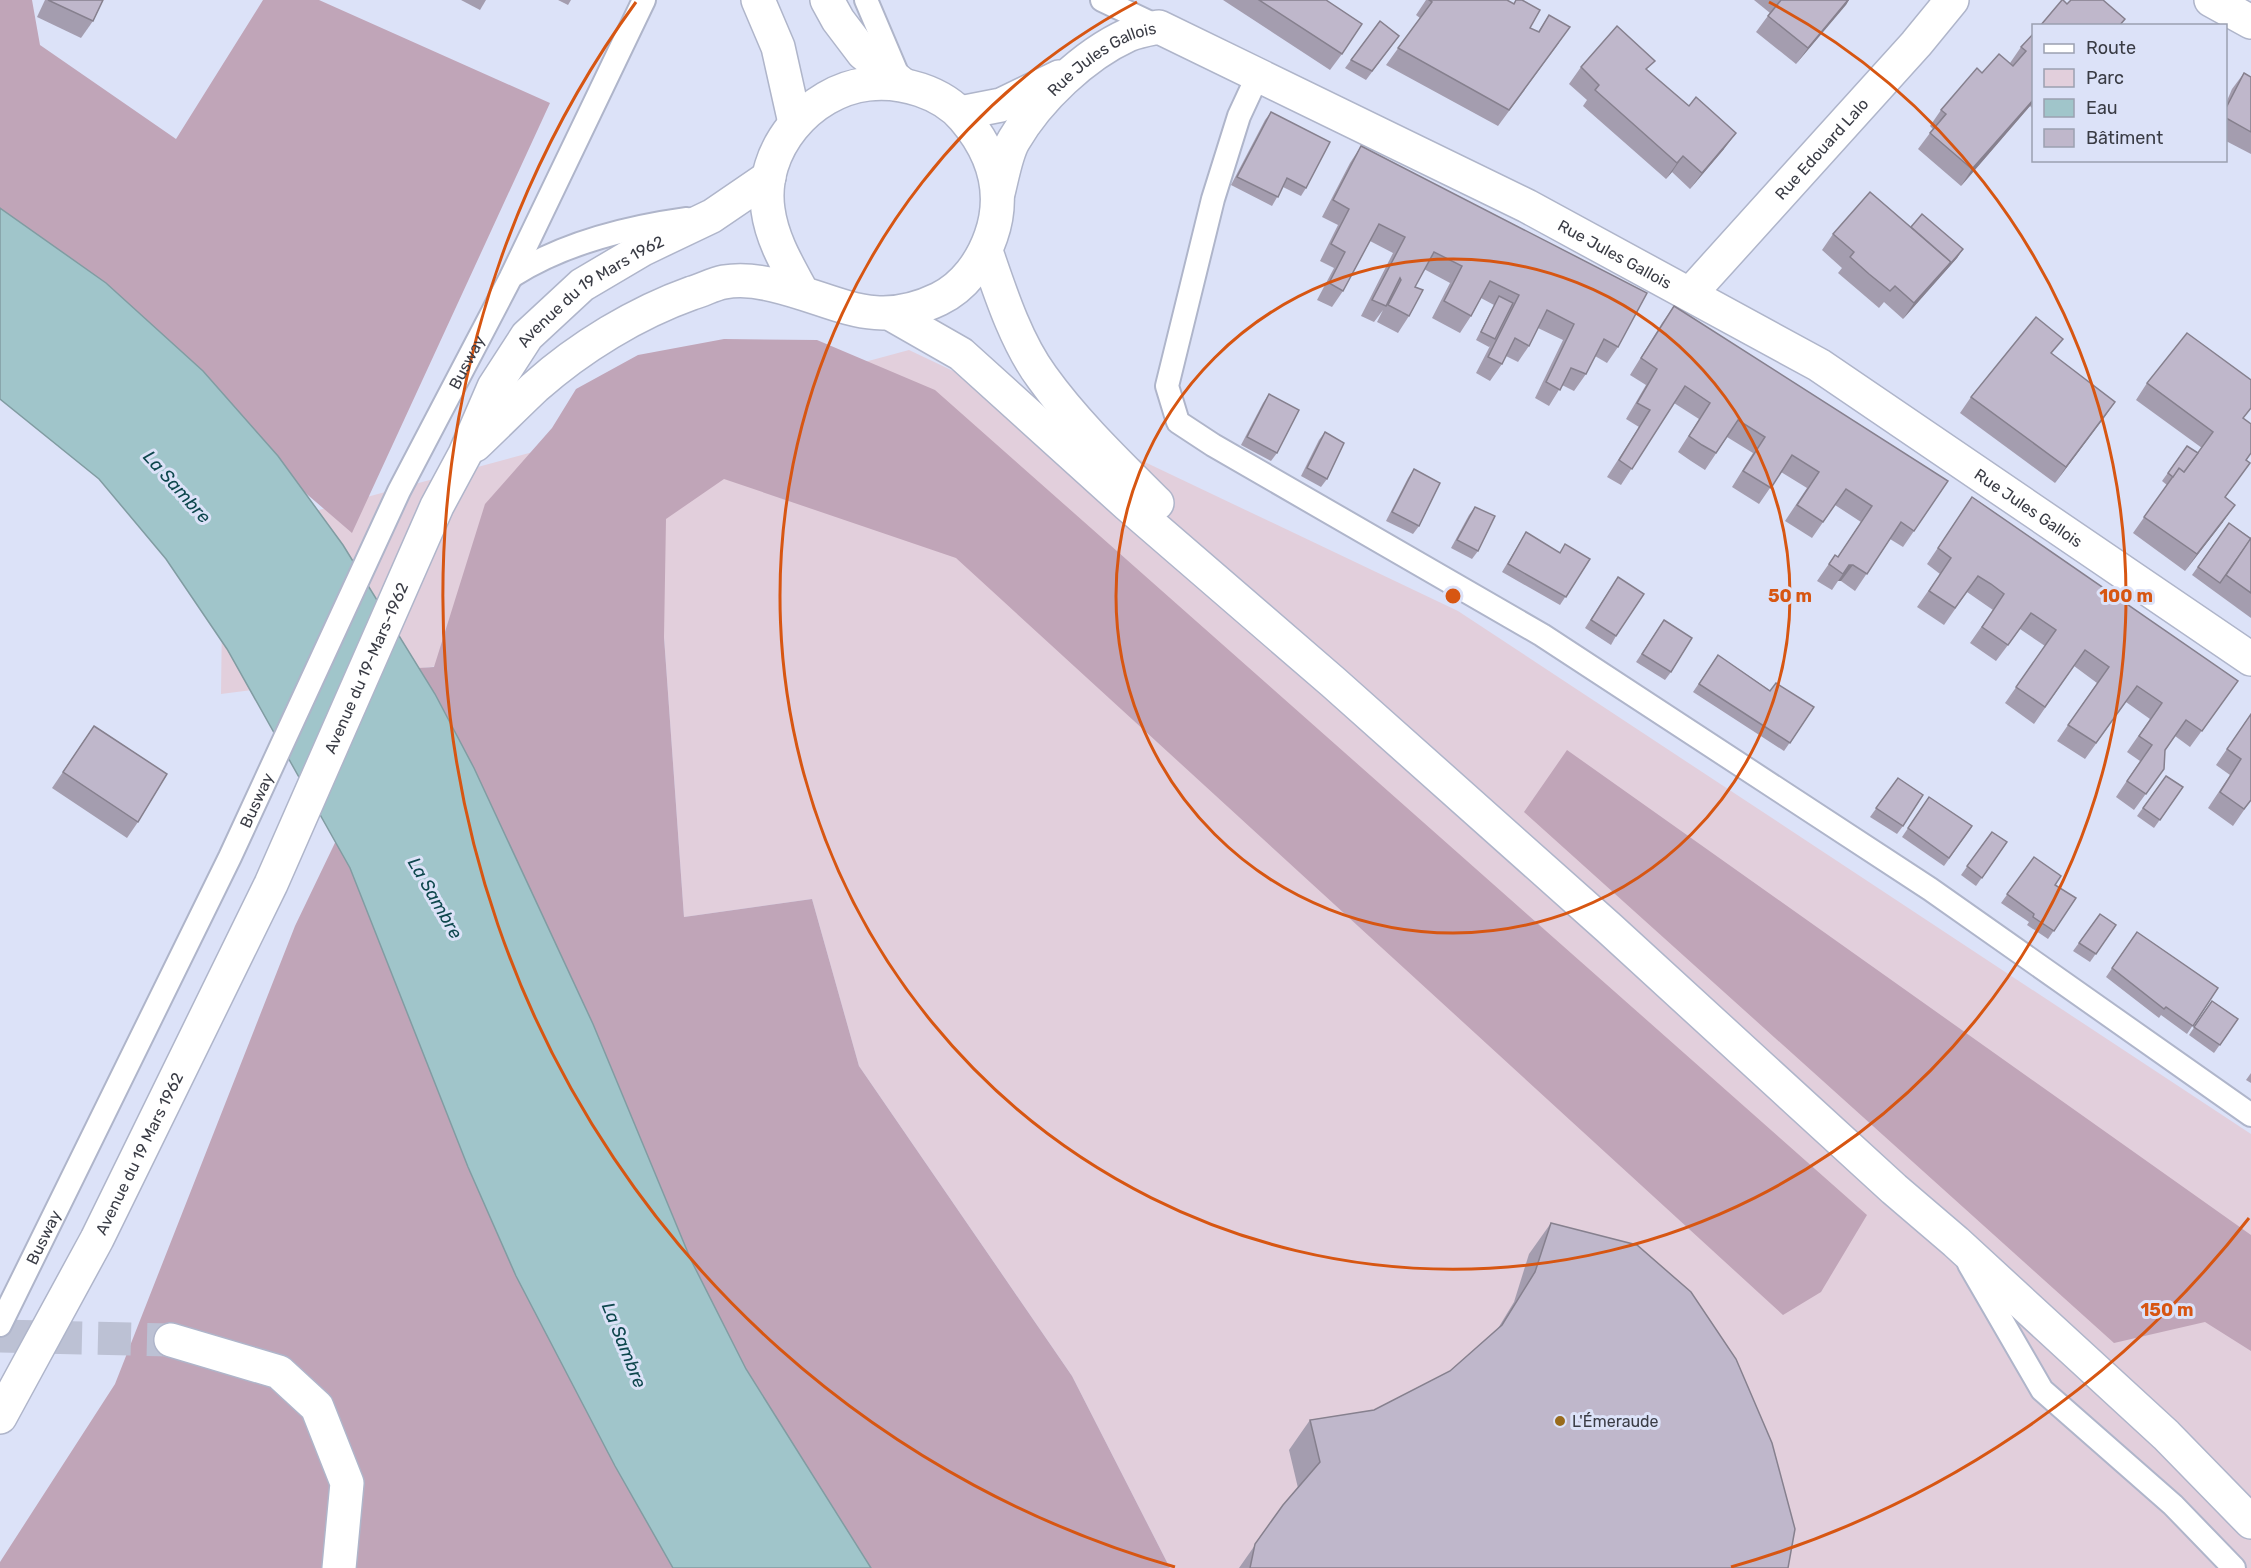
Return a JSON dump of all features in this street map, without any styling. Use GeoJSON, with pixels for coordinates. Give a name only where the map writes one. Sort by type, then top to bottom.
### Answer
{"type":"FeatureCollection","features":[{"type":"Feature","properties":{"kind":"street"},"geometry":{"type":"LineString","coordinates":[[758,0],[777,47],[795,123]]}},
{"type":"Feature","properties":{"kind":"street"},"geometry":{"type":"LineString","coordinates":[[465,454],[537,385],[597,340],[666,303],[724,282],[753,280],[802,292],[861,312],[891,314],[920,308],[947,295],[970,275],[986,251],[996,223],[998,193],[992,164],[979,136],[960,113],[933,95],[902,84],[863,53],[838,20],[827,0]]}},
{"type":"Feature","properties":{"kind":"street","name":"Rue Edouard Lalo"},"geometry":{"type":"LineString","coordinates":[[1690,294],[1916,44],[1952,0]]}},
{"type":"Feature","properties":{"kind":"street"},"geometry":{"type":"LineString","coordinates":[[2211,0],[2251,22]]}},
{"type":"Feature","properties":{"kind":"street","name":"Rue Jules Gallois"},"geometry":{"type":"LineString","coordinates":[[998,193],[1012,142],[1048,95],[1105,47],[1129,35],[1159,27],[1527,206],[1819,364],[2251,659]]}},
{"type":"Feature","properties":{"kind":"street"},"geometry":{"type":"LineString","coordinates":[[960,113],[1001,105],[1074,71]]}},
{"type":"Feature","properties":{"kind":"street"},"geometry":{"type":"LineString","coordinates":[[802,292],[774,237],[767,208],[769,177],[779,148],[795,123],[816,104],[842,90],[869,84],[902,84]]}},
{"type":"Feature","properties":{"kind":"street","name":"Avenue du 19 Mars 1962"},"geometry":{"type":"LineString","coordinates":[[465,454],[494,387],[527,336],[582,285],[643,249],[712,216],[769,177]]}},
{"type":"Feature","properties":{"kind":"street"},"geometry":{"type":"LineString","coordinates":[[986,251],[1010,318],[1041,376],[1096,440],[1333,682]]}},
{"type":"Feature","properties":{"kind":"street"},"geometry":{"type":"LineString","coordinates":[[891,314],[961,354],[1128,505],[1333,682],[1609,928],[1894,1189],[1956,1242],[2166,1435],[2251,1522]]}},
{"type":"Feature","properties":{"kind":"street","name":"Avenue du 19-Mars-1962"},"geometry":{"type":"LineString","coordinates":[[271,884],[437,506],[465,454]]}},
{"type":"Feature","properties":{"kind":"street","name":"Avenue du 19 Mars 1962"},"geometry":{"type":"LineString","coordinates":[[0,1418],[97,1239],[271,884]]}},
{"type":"Feature","properties":{"kind":"street"},"geometry":{"type":"LineString","coordinates":[[171,1340],[279,1372],[317,1407],[347,1483],[339,1568]]}},
{"type":"Feature","properties":{"kind":"lane","name":"Busway"},"geometry":{"type":"LineString","coordinates":[[0,1325],[230,857],[399,490],[511,277],[644,0]]}},
{"type":"Feature","properties":{"kind":"lane"},"geometry":{"type":"LineString","coordinates":[[866,0],[902,84]]}},
{"type":"Feature","properties":{"kind":"lane"},"geometry":{"type":"LineString","coordinates":[[1102,0],[1159,27]]}},
{"type":"Feature","properties":{"kind":"lane"},"geometry":{"type":"LineString","coordinates":[[1258,75],[1239,116],[1213,199],[1167,386],[1178,422],[1213,445],[1542,635],[1930,889],[2251,1115]]}},
{"type":"Feature","properties":{"kind":"lane","name":"Busway"},"geometry":{"type":"LineString","coordinates":[[511,277],[537,260],[586,242],[664,222],[712,216]]}},
{"type":"Feature","properties":{"kind":"lane"},"geometry":{"type":"LineString","coordinates":[[1956,1242],[2042,1390],[2173,1506],[2234,1568]]}},
{"type":"Feature","properties":{"kind":"green space"},"geometry":{"type":"Polygon","coordinates":[[[909,350],[1458,611],[2251,1134],[2251,1568],[1170,1568],[1072,1376],[859,1066],[812,899],[684,917],[664,637],[221,694],[223,536],[909,350]]]}},
{"type":"Feature","properties":{"kind":"shaded area"},"geometry":{"type":"Polygon","coordinates":[[[0,0],[32,0],[40,45],[176,139],[263,0],[319,0],[550,103],[352,533],[7,236],[0,233],[0,0]]]}},
{"type":"Feature","properties":{"kind":"shaded area"},"geometry":{"type":"Polygon","coordinates":[[[724,339],[817,340],[935,390],[1867,1215],[1821,1292],[1783,1315],[956,558],[724,479],[666,519],[664,637],[684,917],[812,899],[859,1066],[1072,1376],[1170,1568],[0,1568],[0,1562],[115,1384],[295,926],[419,668],[434,667],[485,504],[552,428],[576,389],[638,355],[724,339]]]}},
{"type":"Feature","properties":{"kind":"shaded area"},"geometry":{"type":"Polygon","coordinates":[[[1567,750],[2251,1235],[2251,1351],[2205,1322],[2114,1343],[1524,812],[1567,750]]]}},
{"type":"Feature","properties":{"kind":"water","name":"La Sambre"},"geometry":{"type":"Polygon","coordinates":[[[0,208],[106,283],[203,371],[278,456],[343,545],[435,694],[474,768],[593,1024],[691,1260],[746,1369],[871,1568],[673,1568],[615,1466],[516,1276],[468,1167],[350,868],[227,649],[166,559],[99,479],[0,399],[0,208]]]}},
{"type":"Feature","properties":{"kind":"building"},"geometry":{"type":"Polygon","coordinates":[[[48,0],[103,0],[93,21],[48,0]]]}},
{"type":"Feature","properties":{"kind":"building"},"geometry":{"type":"Polygon","coordinates":[[[1259,0],[1326,0],[1362,24],[1342,54],[1259,0]]]}},
{"type":"Feature","properties":{"kind":"building"},"geometry":{"type":"Polygon","coordinates":[[[1429,0],[1507,0],[1514,4],[1516,0],[1522,0],[1540,10],[1530,28],[1539,32],[1549,15],[1570,27],[1509,110],[1398,48],[1432,2],[1429,0]]]}},
{"type":"Feature","properties":{"kind":"building"},"geometry":{"type":"Polygon","coordinates":[[[1781,0],[1848,0],[1808,48],[1768,16],[1781,0]]]}},
{"type":"Feature","properties":{"kind":"building"},"geometry":{"type":"Polygon","coordinates":[[[2062,0],[2067,4],[2071,0],[2103,0],[2125,19],[2121,24],[2042,24],[2062,0]]]}},
{"type":"Feature","properties":{"kind":"building"},"geometry":{"type":"Polygon","coordinates":[[[1380,21],[1399,36],[1372,71],[1351,60],[1380,21]]]}},
{"type":"Feature","properties":{"kind":"building"},"geometry":{"type":"Polygon","coordinates":[[[1617,26],[1655,61],[1646,69],[1689,106],[1696,97],[1736,133],[1702,173],[1683,156],[1677,163],[1595,90],[1599,85],[1581,67],[1617,26]]]}},
{"type":"Feature","properties":{"kind":"building"},"geometry":{"type":"Polygon","coordinates":[[[2032,35],[2032,101],[1972,169],[1930,133],[1946,114],[1941,110],[1977,68],[1982,73],[1999,54],[2013,66],[2026,51],[2021,47],[2032,35]]]}},
{"type":"Feature","properties":{"kind":"building"},"geometry":{"type":"Polygon","coordinates":[[[2244,73],[2251,77],[2251,132],[2227,119],[2227,106],[2244,73]]]}},
{"type":"Feature","properties":{"kind":"building"},"geometry":{"type":"Polygon","coordinates":[[[1271,112],[1330,142],[1306,188],[1287,178],[1278,197],[1237,177],[1271,112]]]}},
{"type":"Feature","properties":{"kind":"building"},"geometry":{"type":"Polygon","coordinates":[[[1361,146],[1647,293],[1618,347],[1604,339],[1586,374],[1571,368],[1560,390],[1546,382],[1574,324],[1547,310],[1529,346],[1515,338],[1502,364],[1488,357],[1519,295],[1490,281],[1471,316],[1444,301],[1462,266],[1434,252],[1415,287],[1423,290],[1409,316],[1388,305],[1400,278],[1386,306],[1372,300],[1405,237],[1379,224],[1343,291],[1329,283],[1345,252],[1331,244],[1349,209],[1333,200],[1361,146]]]}},
{"type":"Feature","properties":{"kind":"building"},"geometry":{"type":"Polygon","coordinates":[[[1870,192],[1951,262],[1914,303],[1895,286],[1890,291],[1869,274],[1850,257],[1854,252],[1833,234],[1870,192]]]}},
{"type":"Feature","properties":{"kind":"building"},"geometry":{"type":"Polygon","coordinates":[[[1922,214],[1963,249],[1945,270],[1951,262],[1911,227],[1922,214]]]}},
{"type":"Feature","properties":{"kind":"building"},"geometry":{"type":"Polygon","coordinates":[[[1499,296],[1513,303],[1495,339],[1481,332],[1499,296]]]}},
{"type":"Feature","properties":{"kind":"building"},"geometry":{"type":"Polygon","coordinates":[[[1674,306],[1948,481],[1914,531],[1901,522],[1867,574],[1849,565],[1843,574],[1829,564],[1835,555],[1838,557],[1872,506],[1846,489],[1823,522],[1797,505],[1819,472],[1792,455],[1771,488],[1743,471],[1765,437],[1738,420],[1716,453],[1702,445],[1689,436],[1710,403],[1685,386],[1632,469],[1619,460],[1650,410],[1637,403],[1657,369],[1641,358],[1674,306]]]}},
{"type":"Feature","properties":{"kind":"building"},"geometry":{"type":"Polygon","coordinates":[[[2036,317],[2063,339],[2051,353],[2115,402],[2066,467],[1971,397],[2036,317]]]}},
{"type":"Feature","properties":{"kind":"building"},"geometry":{"type":"Polygon","coordinates":[[[2187,333],[2251,380],[2251,408],[2243,418],[2251,424],[2251,453],[2246,460],[2250,463],[2225,497],[2235,505],[2197,554],[2144,517],[2179,468],[2184,472],[2213,432],[2147,383],[2187,333]]]}},
{"type":"Feature","properties":{"kind":"building"},"geometry":{"type":"Polygon","coordinates":[[[1269,394],[1299,410],[1277,453],[1247,437],[1269,394]]]}},
{"type":"Feature","properties":{"kind":"building"},"geometry":{"type":"Polygon","coordinates":[[[1325,432],[1344,443],[1327,479],[1307,468],[1325,432]]]}},
{"type":"Feature","properties":{"kind":"building"},"geometry":{"type":"Polygon","coordinates":[[[2187,446],[2198,453],[2184,472],[2179,468],[2173,477],[2168,473],[2187,446]]]}},
{"type":"Feature","properties":{"kind":"building"},"geometry":{"type":"Polygon","coordinates":[[[1414,469],[1440,483],[1419,526],[1392,512],[1414,469]]]}},
{"type":"Feature","properties":{"kind":"building"},"geometry":{"type":"Polygon","coordinates":[[[1972,497],[2238,681],[2202,731],[2186,720],[2165,750],[2164,769],[2146,794],[2127,781],[2152,745],[2139,736],[2162,703],[2137,686],[2096,743],[2068,725],[2109,667],[2085,650],[2045,707],[2016,687],[2056,630],[2031,613],[2008,645],[1982,627],[2004,594],[1978,576],[1955,608],[1929,591],[1951,558],[1938,548],[1972,497]]]}},
{"type":"Feature","properties":{"kind":"building"},"geometry":{"type":"Polygon","coordinates":[[[1475,507],[1495,516],[1478,551],[1457,540],[1475,507]]]}},
{"type":"Feature","properties":{"kind":"building"},"geometry":{"type":"Polygon","coordinates":[[[2229,523],[2251,539],[2220,583],[2198,567],[2229,523]]]}},
{"type":"Feature","properties":{"kind":"building"},"geometry":{"type":"Polygon","coordinates":[[[1526,532],[1560,553],[1565,544],[1590,559],[1566,597],[1508,564],[1526,532]]]}},
{"type":"Feature","properties":{"kind":"building"},"geometry":{"type":"Polygon","coordinates":[[[2251,538],[2251,593],[2226,575],[2251,538]]]}},
{"type":"Feature","properties":{"kind":"building"},"geometry":{"type":"Polygon","coordinates":[[[1618,577],[1644,594],[1616,636],[1591,620],[1618,577]]]}},
{"type":"Feature","properties":{"kind":"building"},"geometry":{"type":"Polygon","coordinates":[[[1664,620],[1692,638],[1671,672],[1642,654],[1664,620]]]}},
{"type":"Feature","properties":{"kind":"building"},"geometry":{"type":"Polygon","coordinates":[[[1718,655],[1770,691],[1776,683],[1814,707],[1790,743],[1699,684],[1718,655]]]}},
{"type":"Feature","properties":{"kind":"building"},"geometry":{"type":"Polygon","coordinates":[[[2251,714],[2251,800],[2244,809],[2220,792],[2241,759],[2227,749],[2251,714]]]}},
{"type":"Feature","properties":{"kind":"building"},"geometry":{"type":"Polygon","coordinates":[[[94,726],[167,774],[138,822],[63,772],[94,726]]]}},
{"type":"Feature","properties":{"kind":"building"},"geometry":{"type":"Polygon","coordinates":[[[2166,776],[2183,787],[2160,820],[2143,808],[2166,776]]]}},
{"type":"Feature","properties":{"kind":"building"},"geometry":{"type":"Polygon","coordinates":[[[1898,778],[1923,795],[1903,826],[1876,808],[1898,778]]]}},
{"type":"Feature","properties":{"kind":"building"},"geometry":{"type":"Polygon","coordinates":[[[1929,797],[1972,826],[1949,858],[1908,828],[1929,797]]]}},
{"type":"Feature","properties":{"kind":"building"},"geometry":{"type":"Polygon","coordinates":[[[1992,832],[2007,842],[1982,878],[1967,866],[1992,832]]]}},
{"type":"Feature","properties":{"kind":"building"},"geometry":{"type":"Polygon","coordinates":[[[2034,857],[2061,876],[2055,885],[2076,898],[2054,931],[2033,917],[2034,914],[2007,894],[2034,857]]]}},
{"type":"Feature","properties":{"kind":"building"},"geometry":{"type":"Polygon","coordinates":[[[2100,914],[2116,925],[2096,954],[2079,943],[2100,914]]]}},
{"type":"Feature","properties":{"kind":"building"},"geometry":{"type":"Polygon","coordinates":[[[2137,932],[2218,988],[2193,1026],[2166,1007],[2164,1009],[2112,968],[2137,932]]]}},
{"type":"Feature","properties":{"kind":"building"},"geometry":{"type":"Polygon","coordinates":[[[2212,1001],[2238,1019],[2220,1045],[2194,1027],[2212,1001]]]}},
{"type":"Feature","properties":{"kind":"building","name":"L'Émeraude"},"geometry":{"type":"Polygon","coordinates":[[[1551,1223],[1637,1245],[1691,1292],[1736,1359],[1772,1443],[1795,1529],[1788,1568],[1250,1568],[1255,1544],[1283,1505],[1320,1462],[1310,1420],[1374,1410],[1450,1371],[1502,1325],[1535,1272],[1551,1223]]]}},
{"type":"Feature","properties":{"kind":"tunnel"},"geometry":{"type":"LineString","coordinates":[[0,1336],[171,1340]]}},
{"type":"Feature","properties":{"kind":"place","name":"L'Émeraude"},"geometry":{"type":"Point","coordinates":[1560,1421]}}]}
